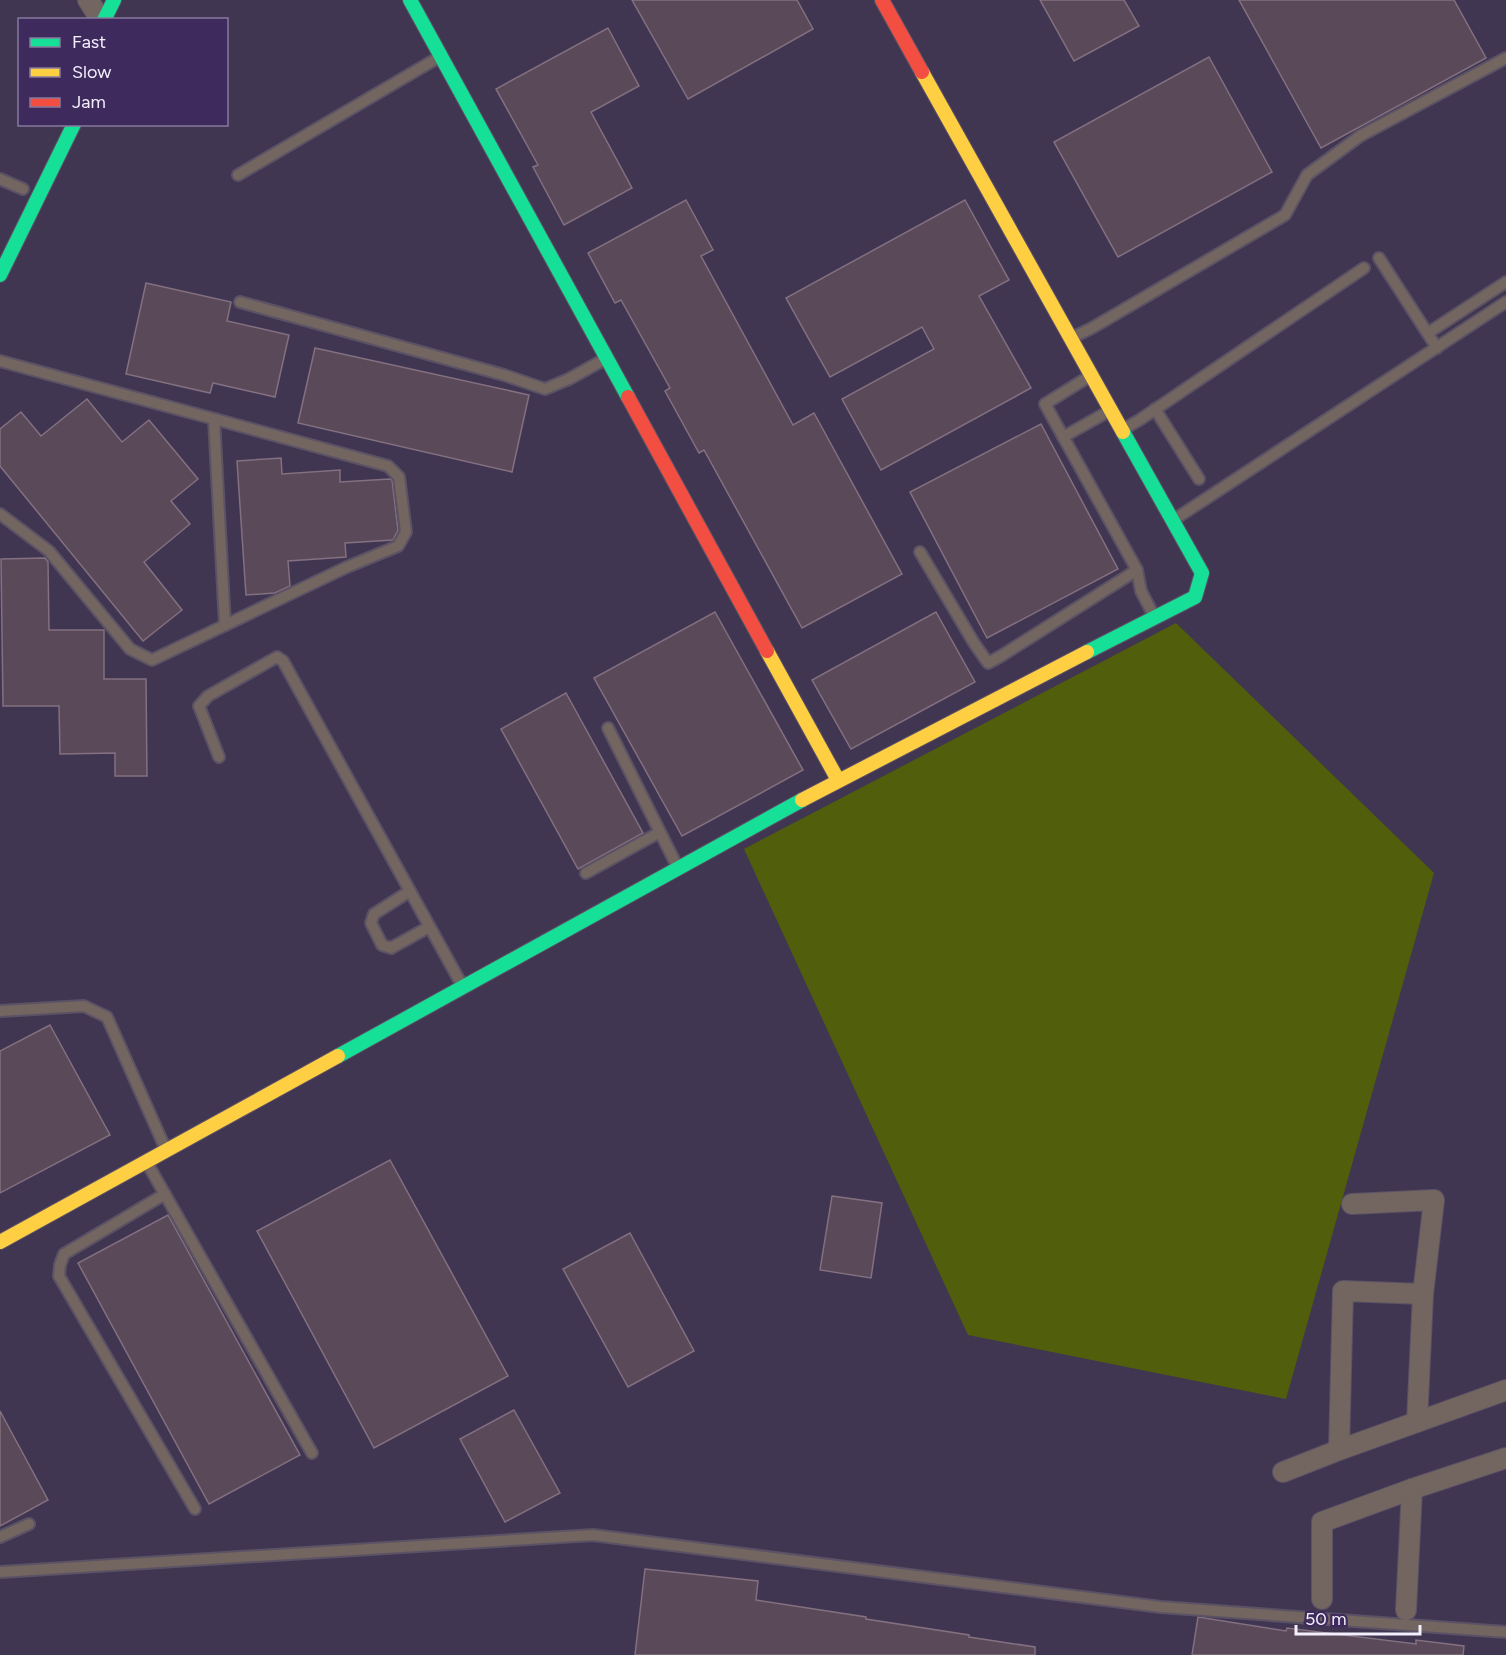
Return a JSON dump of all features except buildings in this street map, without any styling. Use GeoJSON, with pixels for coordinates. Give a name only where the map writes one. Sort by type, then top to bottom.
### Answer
{"type":"FeatureCollection","features":[{"type":"Feature","properties":{"kind":"street"},"geometry":{"type":"LineString","coordinates":[[88,0],[101,18]]}},
{"type":"Feature","properties":{"kind":"street"},"geometry":{"type":"LineString","coordinates":[[103,18],[114,0]]}},
{"type":"Feature","properties":{"kind":"street"},"geometry":{"type":"LineString","coordinates":[[410,0],[838,780]]}},
{"type":"Feature","properties":{"kind":"street"},"geometry":{"type":"LineString","coordinates":[[0,1242],[838,780],[1195,597],[1202,573],[882,0]]}},
{"type":"Feature","properties":{"kind":"street"},"geometry":{"type":"LineString","coordinates":[[0,275],[73,126]]}},
{"type":"Feature","properties":{"kind":"street"},"geometry":{"type":"LineString","coordinates":[[1352,1204],[1434,1200],[1423,1294],[1417,1422]]}},
{"type":"Feature","properties":{"kind":"street"},"geometry":{"type":"LineString","coordinates":[[1340,1450],[1343,1291],[1423,1294]]}},
{"type":"Feature","properties":{"kind":"street"},"geometry":{"type":"LineString","coordinates":[[1283,1472],[1506,1390]]}},
{"type":"Feature","properties":{"kind":"street"},"geometry":{"type":"LineString","coordinates":[[1322,1599],[1322,1522],[1506,1458]]}},
{"type":"Feature","properties":{"kind":"street"},"geometry":{"type":"LineString","coordinates":[[1406,1610],[1412,1489]]}},
{"type":"Feature","properties":{"kind":"lane"},"geometry":{"type":"LineString","coordinates":[[238,175],[441,56]]}},
{"type":"Feature","properties":{"kind":"lane"},"geometry":{"type":"LineString","coordinates":[[1071,338],[1285,215],[1307,175],[1360,136],[1506,58]]}},
{"type":"Feature","properties":{"kind":"lane"},"geometry":{"type":"LineString","coordinates":[[0,179],[23,189]]}},
{"type":"Feature","properties":{"kind":"lane"},"geometry":{"type":"LineString","coordinates":[[1379,258],[1437,348]]}},
{"type":"Feature","properties":{"kind":"lane"},"geometry":{"type":"LineString","coordinates":[[1122,430],[1364,268]]}},
{"type":"Feature","properties":{"kind":"lane"},"geometry":{"type":"LineString","coordinates":[[1428,333],[1506,282]]}},
{"type":"Feature","properties":{"kind":"lane"},"geometry":{"type":"LineString","coordinates":[[240,302],[504,375],[545,389],[607,358]]}},
{"type":"Feature","properties":{"kind":"lane"},"geometry":{"type":"LineString","coordinates":[[1172,520],[1506,303]]}},
{"type":"Feature","properties":{"kind":"lane"},"geometry":{"type":"LineString","coordinates":[[1469,306],[1479,320]]}},
{"type":"Feature","properties":{"kind":"lane"},"geometry":{"type":"LineString","coordinates":[[0,361],[388,466],[399,477],[406,532],[399,546],[348,567],[152,660],[130,649],[49,551],[0,514]]}},
{"type":"Feature","properties":{"kind":"lane"},"geometry":{"type":"LineString","coordinates":[[1092,375],[1046,404],[1137,570],[1141,591],[1155,618]]}},
{"type":"Feature","properties":{"kind":"lane"},"geometry":{"type":"LineString","coordinates":[[1155,409],[1199,479]]}},
{"type":"Feature","properties":{"kind":"lane"},"geometry":{"type":"LineString","coordinates":[[1063,437],[1111,410]]}},
{"type":"Feature","properties":{"kind":"lane"},"geometry":{"type":"LineString","coordinates":[[214,419],[225,625]]}},
{"type":"Feature","properties":{"kind":"lane"},"geometry":{"type":"LineString","coordinates":[[920,552],[988,663],[1137,570]]}},
{"type":"Feature","properties":{"kind":"lane"},"geometry":{"type":"LineString","coordinates":[[219,757],[199,706],[208,696],[277,657],[283,661],[463,987]]}},
{"type":"Feature","properties":{"kind":"lane"},"geometry":{"type":"LineString","coordinates":[[608,728],[678,868]]}},
{"type":"Feature","properties":{"kind":"lane"},"geometry":{"type":"LineString","coordinates":[[586,873],[660,832]]}},
{"type":"Feature","properties":{"kind":"lane"},"geometry":{"type":"LineString","coordinates":[[410,891],[374,914],[371,923],[382,945],[391,948],[429,927]]}},
{"type":"Feature","properties":{"kind":"lane"},"geometry":{"type":"LineString","coordinates":[[0,1011],[84,1006],[107,1017],[166,1150]]}},
{"type":"Feature","properties":{"kind":"lane"},"geometry":{"type":"LineString","coordinates":[[146,1161],[312,1453]]}},
{"type":"Feature","properties":{"kind":"lane"},"geometry":{"type":"LineString","coordinates":[[165,1194],[64,1254],[59,1276],[195,1509]]}},
{"type":"Feature","properties":{"kind":"lane"},"geometry":{"type":"LineString","coordinates":[[0,1537],[29,1524]]}},
{"type":"Feature","properties":{"kind":"lane"},"geometry":{"type":"LineString","coordinates":[[0,1572],[593,1535],[1161,1607],[1506,1632]]}},
{"type":"Feature","properties":{"kind":"green space"},"geometry":{"type":"Polygon","coordinates":[[[1176,623],[1434,873],[1286,1399],[968,1335],[744,849],[1176,623]]]}},
{"type":"Feature","properties":{"kind":"traffic: fast"},"geometry":{"type":"LineString","coordinates":[[105,18],[114,0]]}},
{"type":"Feature","properties":{"kind":"traffic: fast"},"geometry":{"type":"LineString","coordinates":[[410,0],[628,397]]}},
{"type":"Feature","properties":{"kind":"traffic: fast"},"geometry":{"type":"LineString","coordinates":[[0,275],[73,126]]}},
{"type":"Feature","properties":{"kind":"traffic: fast"},"geometry":{"type":"LineString","coordinates":[[1087,652],[1195,597],[1202,573],[1123,432]]}},
{"type":"Feature","properties":{"kind":"traffic: fast"},"geometry":{"type":"LineString","coordinates":[[338,1056],[802,800]]}},
{"type":"Feature","properties":{"kind":"traffic: slow"},"geometry":{"type":"LineString","coordinates":[[922,72],[1123,432]]}},
{"type":"Feature","properties":{"kind":"traffic: slow"},"geometry":{"type":"LineString","coordinates":[[767,651],[838,780]]}},
{"type":"Feature","properties":{"kind":"traffic: slow"},"geometry":{"type":"LineString","coordinates":[[802,800],[1087,652]]}},
{"type":"Feature","properties":{"kind":"traffic: slow"},"geometry":{"type":"LineString","coordinates":[[0,1242],[338,1056]]}},
{"type":"Feature","properties":{"kind":"traffic: jam"},"geometry":{"type":"LineString","coordinates":[[882,0],[922,72]]}},
{"type":"Feature","properties":{"kind":"traffic: jam"},"geometry":{"type":"LineString","coordinates":[[628,397],[767,651]]}}]}
